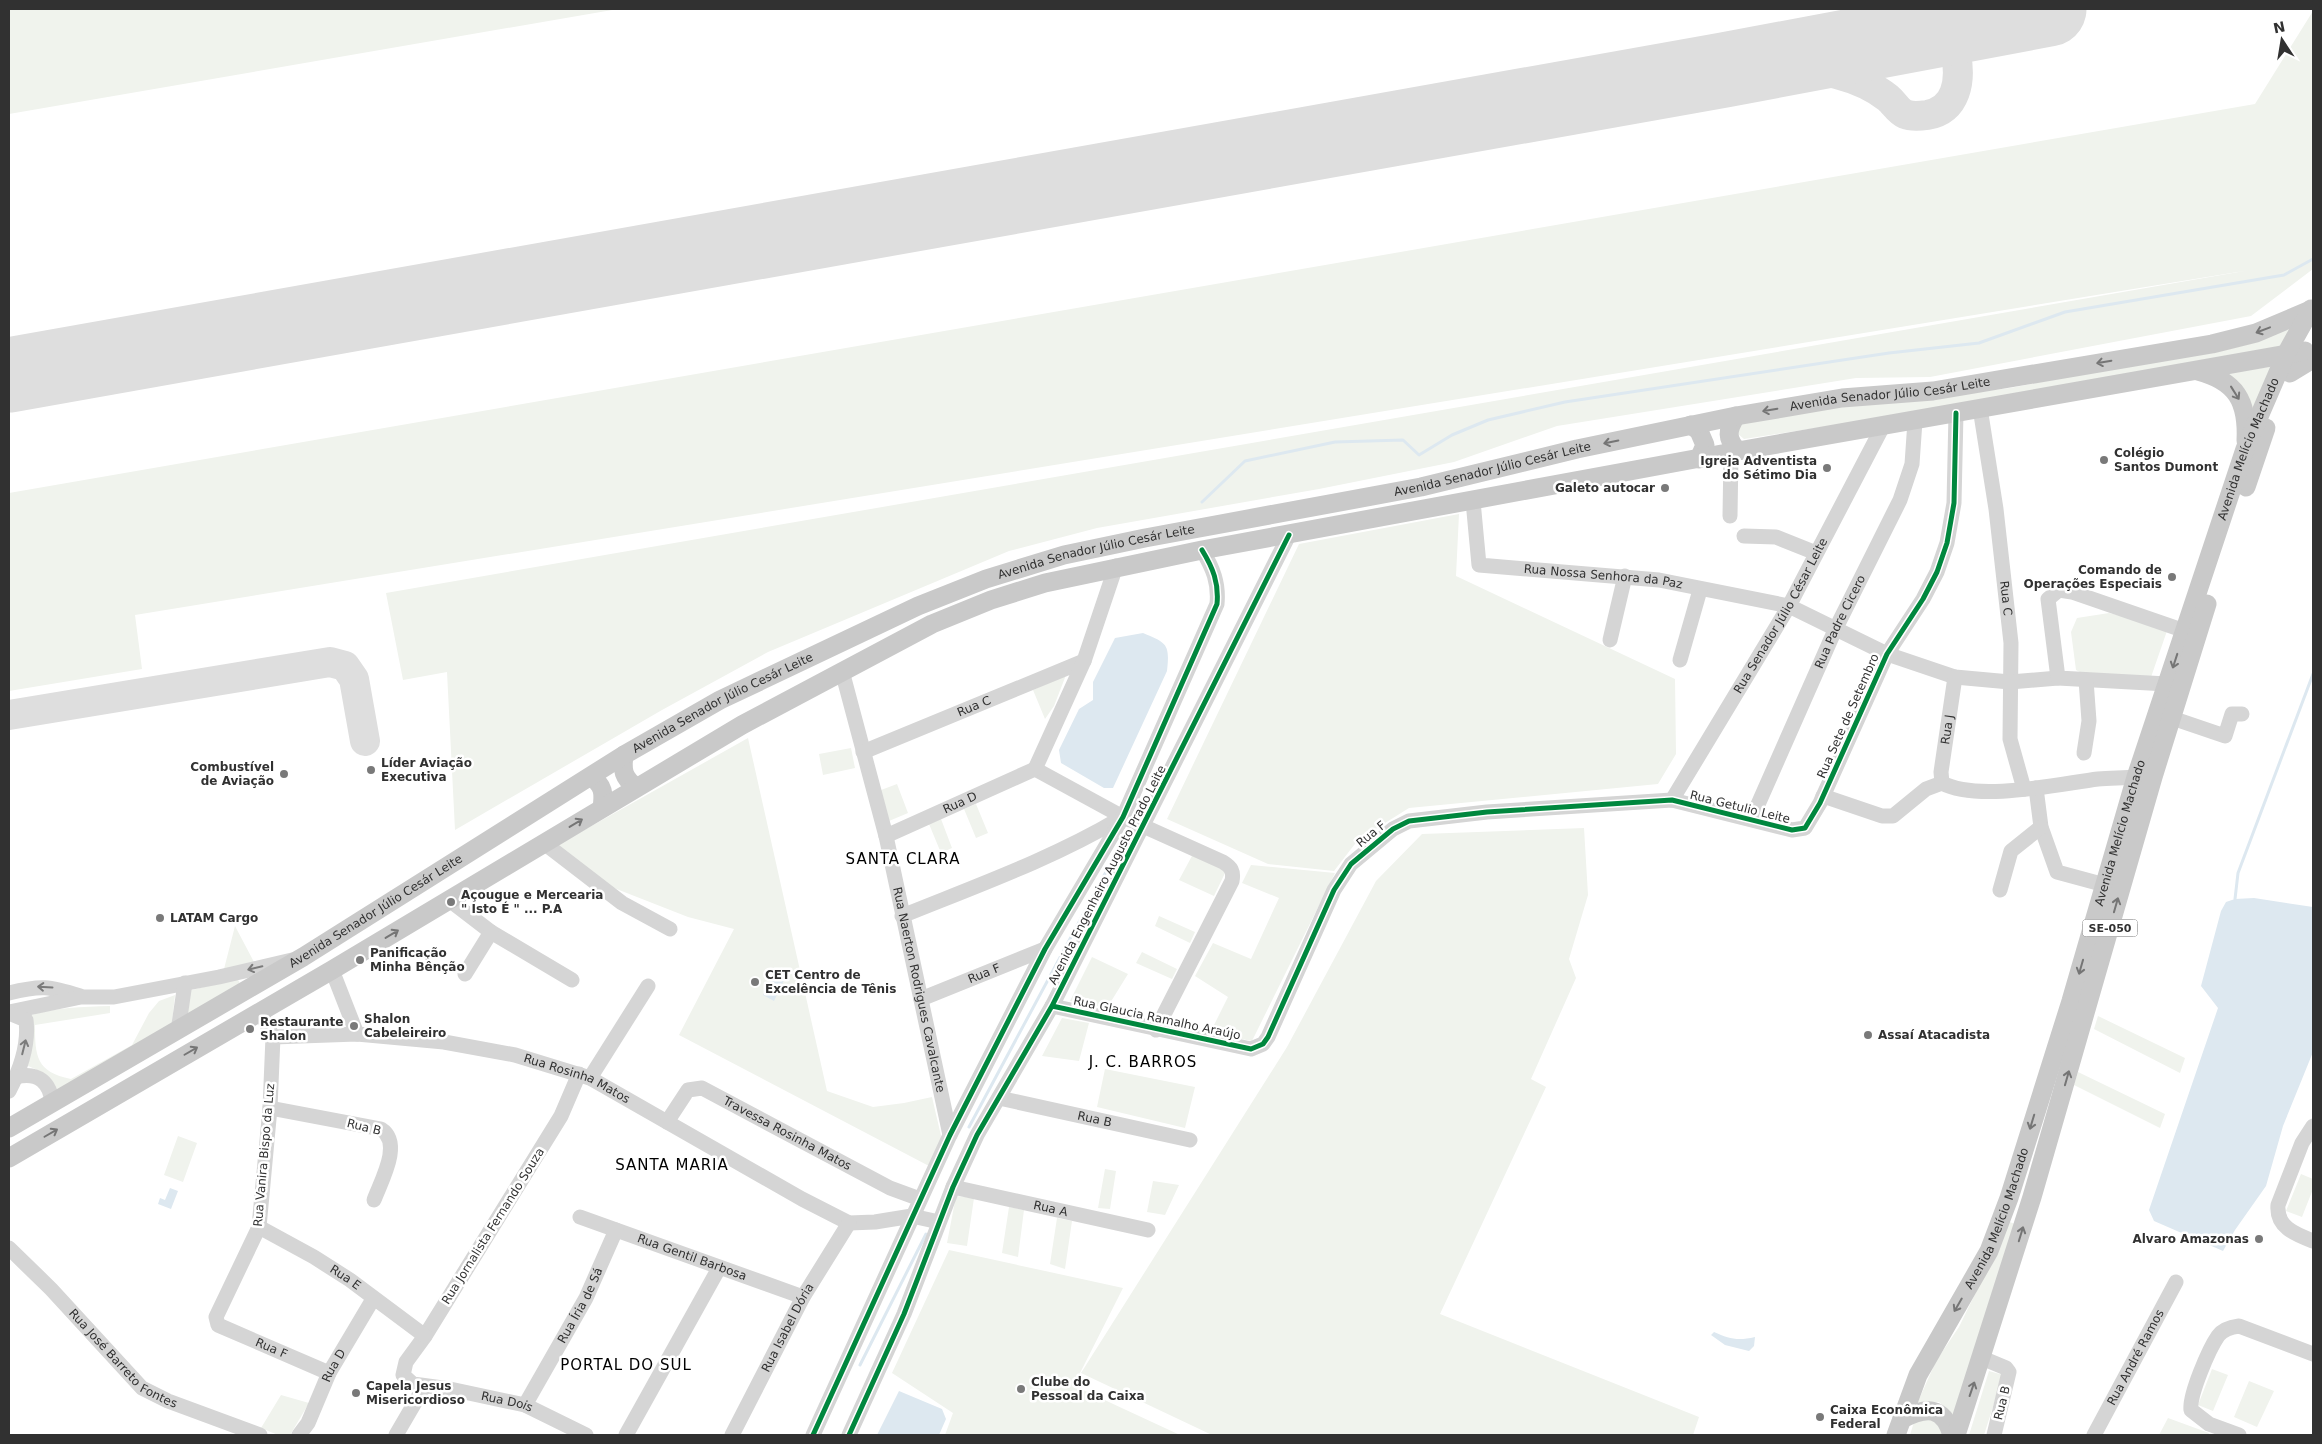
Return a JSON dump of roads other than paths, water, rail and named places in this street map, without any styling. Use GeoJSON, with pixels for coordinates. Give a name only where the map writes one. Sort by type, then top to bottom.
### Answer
{"type":"FeatureCollection","features":[{"type":"Feature","properties":{"kind":"main road","name":"Avenida Melício Machado"},"geometry":{"type":"LineString","coordinates":[[1956,1435],[2032,1197],[2172,718],[2214,582],[2288,364],[2310,309]]}},
{"type":"Feature","properties":{"kind":"main road","name":"Avenida Senador Júlio Cesár Leite"},"geometry":{"type":"LineString","coordinates":[[9,1128],[178,1031],[388,906],[463,854],[624,755],[720,700],[918,606],[986,579],[1056,558],[1145,538],[1421,487],[1577,450],[1736,416],[1842,398],[1934,391],[2212,344],[2256,333],[2310,309]]}},
{"type":"Feature","properties":{"kind":"main road"},"geometry":{"type":"LineString","coordinates":[[2288,364],[2311,350]]}},
{"type":"Feature","properties":{"kind":"main road","name":"Avenida Melício Machado"},"geometry":{"type":"LineString","coordinates":[[1899,1427],[1918,1374],[1989,1251],[2009,1198],[2105,885],[2136,777],[2245,449],[2288,364]]}},
{"type":"Feature","properties":{"kind":"main road","name":"Avenida Senador Júlio Cesár Leite"},"geometry":{"type":"LineString","coordinates":[[9,1158],[332,970],[742,724],[932,624],[991,600],[1045,583],[1116,566],[1735,452],[1882,428],[1980,408],[2194,370],[2288,364]]}},
{"type":"Feature","properties":{"kind":"main road"},"geometry":{"type":"LineString","coordinates":[[2194,370],[2224,380],[2238,397],[2244,414],[2246,430],[2245,449]]}},
{"type":"Feature","properties":{"kind":"main road"},"geometry":{"type":"LineString","coordinates":[[1735,452],[1728,438],[1728,430],[1736,416]]}},
{"type":"Feature","properties":{"kind":"main road"},"geometry":{"type":"LineString","coordinates":[[1691,425],[1699,431],[1705,445],[1699,459]]}},
{"type":"Feature","properties":{"kind":"main road"},"geometry":{"type":"LineString","coordinates":[[624,755],[624,775],[636,787]]}},
{"type":"Feature","properties":{"kind":"main road"},"geometry":{"type":"LineString","coordinates":[[591,777],[598,782],[602,789],[602,808]]}},
{"type":"Feature","properties":{"kind":"main road"},"geometry":{"type":"LineString","coordinates":[[1899,1427],[1917,1412],[1930,1410],[1938,1412],[1946,1418],[1952,1435]]}},
{"type":"Feature","properties":{"kind":"street","name":"Rua C"},"geometry":{"type":"LineString","coordinates":[[1980,408],[1996,509],[2010,643],[2010,739],[2030,789],[2057,872],[2105,885]]}},
{"type":"Feature","properties":{"kind":"street","name":"Rua Sete de Setembro"},"geometry":{"type":"LineString","coordinates":[[1805,828],[1824,796],[1887,654],[1923,599],[1937,572],[1947,543],[1954,503],[1956,413]]}},
{"type":"Feature","properties":{"kind":"street","name":"Rua Padre Cicero"},"geometry":{"type":"LineString","coordinates":[[1752,818],[1835,630],[1900,500],[1912,464],[1915,421]]}},
{"type":"Feature","properties":{"kind":"street","name":"Rua Senador Júlio César Leite"},"geometry":{"type":"LineString","coordinates":[[1672,800],[1789,606],[1882,428]]}},
{"type":"Feature","properties":{"kind":"street"},"geometry":{"type":"LineString","coordinates":[[1730,516],[1735,452]]}},
{"type":"Feature","properties":{"kind":"street","name":"Rua Nossa Senhora da Paz"},"geometry":{"type":"LineString","coordinates":[[1473,501],[1479,565],[1659,580],[1700,590],[1789,606],[1887,654],[1955,676],[2010,682],[2058,678],[2168,684]]}},
{"type":"Feature","properties":{"kind":"street","name":"Avenida Engenheiro Augusto Prado Leite"},"geometry":{"type":"LineString","coordinates":[[849,1435],[904,1314],[953,1187],[977,1135],[1052,1006],[1289,534]]}},
{"type":"Feature","properties":{"kind":"street"},"geometry":{"type":"LineString","coordinates":[[1744,536],[1776,537],[1816,553]]}},
{"type":"Feature","properties":{"kind":"street","name":"Avenida Engenheiro Augusto Prado Leite"},"geometry":{"type":"LineString","coordinates":[[813,1435],[950,1135],[1046,949],[1123,817],[1217,604],[1216,578],[1202,550]]}},
{"type":"Feature","properties":{"kind":"street"},"geometry":{"type":"LineString","coordinates":[[1116,566],[1084,661],[1035,769],[1123,817],[1223,862],[1230,867],[1233,873],[1232,880],[1156,1030]]}},
{"type":"Feature","properties":{"kind":"street"},"geometry":{"type":"LineString","coordinates":[[1610,640],[1625,576]]}},
{"type":"Feature","properties":{"kind":"street"},"geometry":{"type":"LineString","coordinates":[[1680,660],[1700,590]]}},
{"type":"Feature","properties":{"kind":"street"},"geometry":{"type":"LineString","coordinates":[[2058,678],[2048,599],[2059,590],[2072,592],[2185,631]]}},
{"type":"Feature","properties":{"kind":"street","name":"Rua C"},"geometry":{"type":"LineString","coordinates":[[863,752],[1084,661]]}},
{"type":"Feature","properties":{"kind":"street","name":"Rua Naerton Rodrigues Cavalcante"},"geometry":{"type":"LineString","coordinates":[[842,671],[886,836],[950,1135]]}},
{"type":"Feature","properties":{"kind":"street","name":"Rua J"},"geometry":{"type":"LineString","coordinates":[[1942,783],[1941,772],[1955,676]]}},
{"type":"Feature","properties":{"kind":"street"},"geometry":{"type":"LineString","coordinates":[[2084,753],[2089,721],[2086,680]]}},
{"type":"Feature","properties":{"kind":"street"},"geometry":{"type":"LineString","coordinates":[[2172,718],[2225,736],[2232,714],[2242,714]]}},
{"type":"Feature","properties":{"kind":"street","name":"Rua D"},"geometry":{"type":"LineString","coordinates":[[886,836],[1035,769]]}},
{"type":"Feature","properties":{"kind":"street"},"geometry":{"type":"LineString","coordinates":[[1824,796],[1882,816],[1893,816],[1926,789],[1942,783],[1956,788],[1983,791],[2030,789],[2101,779],[2136,777]]}},
{"type":"Feature","properties":{"kind":"street","name":"Rua Getulio Leite"},"geometry":{"type":"LineString","coordinates":[[1672,800],[1752,818],[1792,830],[1805,828]]}},
{"type":"Feature","properties":{"kind":"street","name":"Rua F"},"geometry":{"type":"LineString","coordinates":[[1258,1048],[1268,1037],[1334,890],[1351,864],[1393,829],[1409,821],[1435,817],[1672,800]]}},
{"type":"Feature","properties":{"kind":"street"},"geometry":{"type":"LineString","coordinates":[[902,916],[1035,862],[1084,840],[1123,817]]}},
{"type":"Feature","properties":{"kind":"street"},"geometry":{"type":"LineString","coordinates":[[2000,890],[2011,851],[2042,827]]}},
{"type":"Feature","properties":{"kind":"street"},"geometry":{"type":"LineString","coordinates":[[544,843],[622,903],[670,929]]}},
{"type":"Feature","properties":{"kind":"street"},"geometry":{"type":"LineString","coordinates":[[448,899],[492,932],[572,980]]}},
{"type":"Feature","properties":{"kind":"street"},"geometry":{"type":"LineString","coordinates":[[465,974],[492,932]]}},
{"type":"Feature","properties":{"kind":"street","name":"Rua F"},"geometry":{"type":"LineString","coordinates":[[921,999],[1046,949]]}},
{"type":"Feature","properties":{"kind":"street"},"geometry":{"type":"LineString","coordinates":[[9,1012],[81,997],[114,997],[303,957]]}},
{"type":"Feature","properties":{"kind":"street"},"geometry":{"type":"LineString","coordinates":[[332,970],[357,1034]]}},
{"type":"Feature","properties":{"kind":"street"},"geometry":{"type":"LineString","coordinates":[[178,1031],[185,983]]}},
{"type":"Feature","properties":{"kind":"street"},"geometry":{"type":"LineString","coordinates":[[9,993],[32,987],[46,986],[81,997]]}},
{"type":"Feature","properties":{"kind":"street","name":"Rua Jornalista Fernando Souza"},"geometry":{"type":"LineString","coordinates":[[403,1375],[406,1362],[425,1336],[584,1076],[648,986]]}},
{"type":"Feature","properties":{"kind":"street","name":"Rua Glaucia Ramalho Araújo"},"geometry":{"type":"LineString","coordinates":[[1052,1006],[1156,1030],[1258,1048]]}},
{"type":"Feature","properties":{"kind":"street","name":"Rua Vanira Bispo da Luz"},"geometry":{"type":"LineString","coordinates":[[216,1322],[216,1317],[259,1227],[270,1108],[273,1036],[260,1011]]}},
{"type":"Feature","properties":{"kind":"street"},"geometry":{"type":"LineString","coordinates":[[9,1012],[26,1020],[27,1029],[16,1077],[9,1091]]}},
{"type":"Feature","properties":{"kind":"street","name":"Rua Rosinha Matos"},"geometry":{"type":"LineString","coordinates":[[273,1036],[357,1034],[444,1042],[515,1055],[584,1076],[802,1199],[849,1223]]}},
{"type":"Feature","properties":{"kind":"street"},"geometry":{"type":"LineString","coordinates":[[16,1077],[25,1074],[39,1078],[46,1083],[52,1096],[52,1104]]}},
{"type":"Feature","properties":{"kind":"street","name":"Travessa Rosinha Matos"},"geometry":{"type":"LineString","coordinates":[[668,1122],[688,1090],[702,1088],[890,1188],[920,1199]]}},
{"type":"Feature","properties":{"kind":"street","name":"Rua B"},"geometry":{"type":"LineString","coordinates":[[999,1098],[1190,1140]]}},
{"type":"Feature","properties":{"kind":"street","name":"Rua B"},"geometry":{"type":"LineString","coordinates":[[270,1108],[381,1129],[387,1133],[391,1143],[390,1153],[374,1200]]}},
{"type":"Feature","properties":{"kind":"street"},"geometry":{"type":"LineString","coordinates":[[2313,1126],[2302,1142],[2278,1205],[2277,1214],[2279,1222],[2288,1229],[2313,1241]]}},
{"type":"Feature","properties":{"kind":"street","name":"Rua A"},"geometry":{"type":"LineString","coordinates":[[953,1187],[1148,1230]]}},
{"type":"Feature","properties":{"kind":"street"},"geometry":{"type":"LineString","coordinates":[[849,1223],[874,1222],[912,1216],[940,1222]]}},
{"type":"Feature","properties":{"kind":"street","name":"Rua Gentil Barbosa"},"geometry":{"type":"LineString","coordinates":[[580,1217],[804,1297]]}},
{"type":"Feature","properties":{"kind":"street","name":"Rua Isabel Dória"},"geometry":{"type":"LineString","coordinates":[[732,1435],[804,1297],[849,1223]]}},
{"type":"Feature","properties":{"kind":"street","name":"Rua E"},"geometry":{"type":"LineString","coordinates":[[259,1227],[314,1257],[350,1280],[425,1336]]}},
{"type":"Feature","properties":{"kind":"street","name":"Rua Íria de Sá"},"geometry":{"type":"LineString","coordinates":[[526,1405],[586,1298],[616,1230]]}},
{"type":"Feature","properties":{"kind":"street","name":"Rua José Barreto Fontes"},"geometry":{"type":"LineString","coordinates":[[9,1248],[52,1289],[142,1388],[217,1428],[260,1435]]}},
{"type":"Feature","properties":{"kind":"street"},"geometry":{"type":"LineString","coordinates":[[626,1435],[719,1268]]}},
{"type":"Feature","properties":{"kind":"street","name":"Rua André Ramos"},"geometry":{"type":"LineString","coordinates":[[2094,1435],[2176,1282]]}},
{"type":"Feature","properties":{"kind":"street","name":"Rua D"},"geometry":{"type":"LineString","coordinates":[[299,1435],[308,1424],[329,1373],[373,1299]]}},
{"type":"Feature","properties":{"kind":"street","name":"Rua F"},"geometry":{"type":"LineString","coordinates":[[216,1322],[218,1325],[329,1373]]}},
{"type":"Feature","properties":{"kind":"street"},"geometry":{"type":"LineString","coordinates":[[2239,1435],[2209,1424],[2196,1416],[2191,1410],[2190,1396],[2218,1335],[2230,1327],[2249,1329],[2313,1354]]}},
{"type":"Feature","properties":{"kind":"street","name":"Rua B"},"geometry":{"type":"LineString","coordinates":[[1982,1358],[2006,1368],[2009,1372],[1994,1435]]}},
{"type":"Feature","properties":{"kind":"street","name":"Rua Dois"},"geometry":{"type":"LineString","coordinates":[[403,1375],[413,1384],[424,1387],[450,1389],[526,1405],[583,1435]]}},
{"type":"Feature","properties":{"kind":"street"},"geometry":{"type":"LineString","coordinates":[[396,1435],[424,1387]]}},
{"type":"Feature","properties":{"kind":"waterway"},"geometry":{"type":"LineString","coordinates":[[1202,502],[1245,461],[1335,442],[1403,440],[1419,455],[1452,435],[1488,420],[1565,402],[1889,353],[1979,343],[2065,312],[2284,275],[2313,259]]}},
{"type":"Feature","properties":{"kind":"waterway"},"geometry":{"type":"LineString","coordinates":[[2235,899],[2238,873],[2313,674]]}},
{"type":"Feature","properties":{"kind":"waterway"},"geometry":{"type":"LineString","coordinates":[[969,1127],[1122,842]]}},
{"type":"Feature","properties":{"kind":"waterway"},"geometry":{"type":"LineString","coordinates":[[860,1365],[926,1234]]}},
{"type":"Feature","properties":{"kind":"place","name":"Colégio Santos Dumont"},"geometry":{"type":"Point","coordinates":[2104,460]}},
{"type":"Feature","properties":{"kind":"place","name":"Igreja Adventista do Sétimo Dia"},"geometry":{"type":"Point","coordinates":[1827,468]}},
{"type":"Feature","properties":{"kind":"place","name":"Galeto autocar"},"geometry":{"type":"Point","coordinates":[1665,488]}},
{"type":"Feature","properties":{"kind":"place","name":"Comando de Operações Especiais"},"geometry":{"type":"Point","coordinates":[2172,577]}},
{"type":"Feature","properties":{"kind":"place","name":"Líder Aviação Executiva"},"geometry":{"type":"Point","coordinates":[371,770]}},
{"type":"Feature","properties":{"kind":"place","name":"Combustível de Aviação"},"geometry":{"type":"Point","coordinates":[284,774]}},
{"type":"Feature","properties":{"kind":"place","name":"Açougue e Mercearia \" Isto É \" ... P.A"},"geometry":{"type":"Point","coordinates":[451,902]}},
{"type":"Feature","properties":{"kind":"place","name":"LATAM Cargo"},"geometry":{"type":"Point","coordinates":[160,918]}},
{"type":"Feature","properties":{"kind":"place","name":"Panificação Minha Bênção"},"geometry":{"type":"Point","coordinates":[360,960]}},
{"type":"Feature","properties":{"kind":"place","name":"CET Centro de Excelência de Tênis"},"geometry":{"type":"Point","coordinates":[755,982]}},
{"type":"Feature","properties":{"kind":"place","name":"Shalon Cabeleireiro"},"geometry":{"type":"Point","coordinates":[354,1026]}},
{"type":"Feature","properties":{"kind":"place","name":"Restaurante Shalon"},"geometry":{"type":"Point","coordinates":[250,1029]}},
{"type":"Feature","properties":{"kind":"place","name":"Assaí Atacadista"},"geometry":{"type":"Point","coordinates":[1868,1035]}},
{"type":"Feature","properties":{"kind":"place","name":"Alvaro Amazonas"},"geometry":{"type":"Point","coordinates":[2259,1239]}},
{"type":"Feature","properties":{"kind":"place","name":"Clube do Pessoal da Caixa"},"geometry":{"type":"Point","coordinates":[1021,1389]}},
{"type":"Feature","properties":{"kind":"place","name":"Capela Jesus Misericordioso"},"geometry":{"type":"Point","coordinates":[356,1393]}},
{"type":"Feature","properties":{"kind":"place","name":"Caixa Econômica Federal"},"geometry":{"type":"Point","coordinates":[1820,1417]}},
{"type":"Feature","properties":{"kind":"district","name":"SANTA CLARA"},"geometry":{"type":"Point","coordinates":[903,859]}},
{"type":"Feature","properties":{"kind":"district","name":"J. C. BARROS"},"geometry":{"type":"Point","coordinates":[1143,1062]}},
{"type":"Feature","properties":{"kind":"district","name":"SANTA MARIA"},"geometry":{"type":"Point","coordinates":[672,1165]}},
{"type":"Feature","properties":{"kind":"district","name":"PORTAL DO SUL"},"geometry":{"type":"Point","coordinates":[626,1365]}}]}
